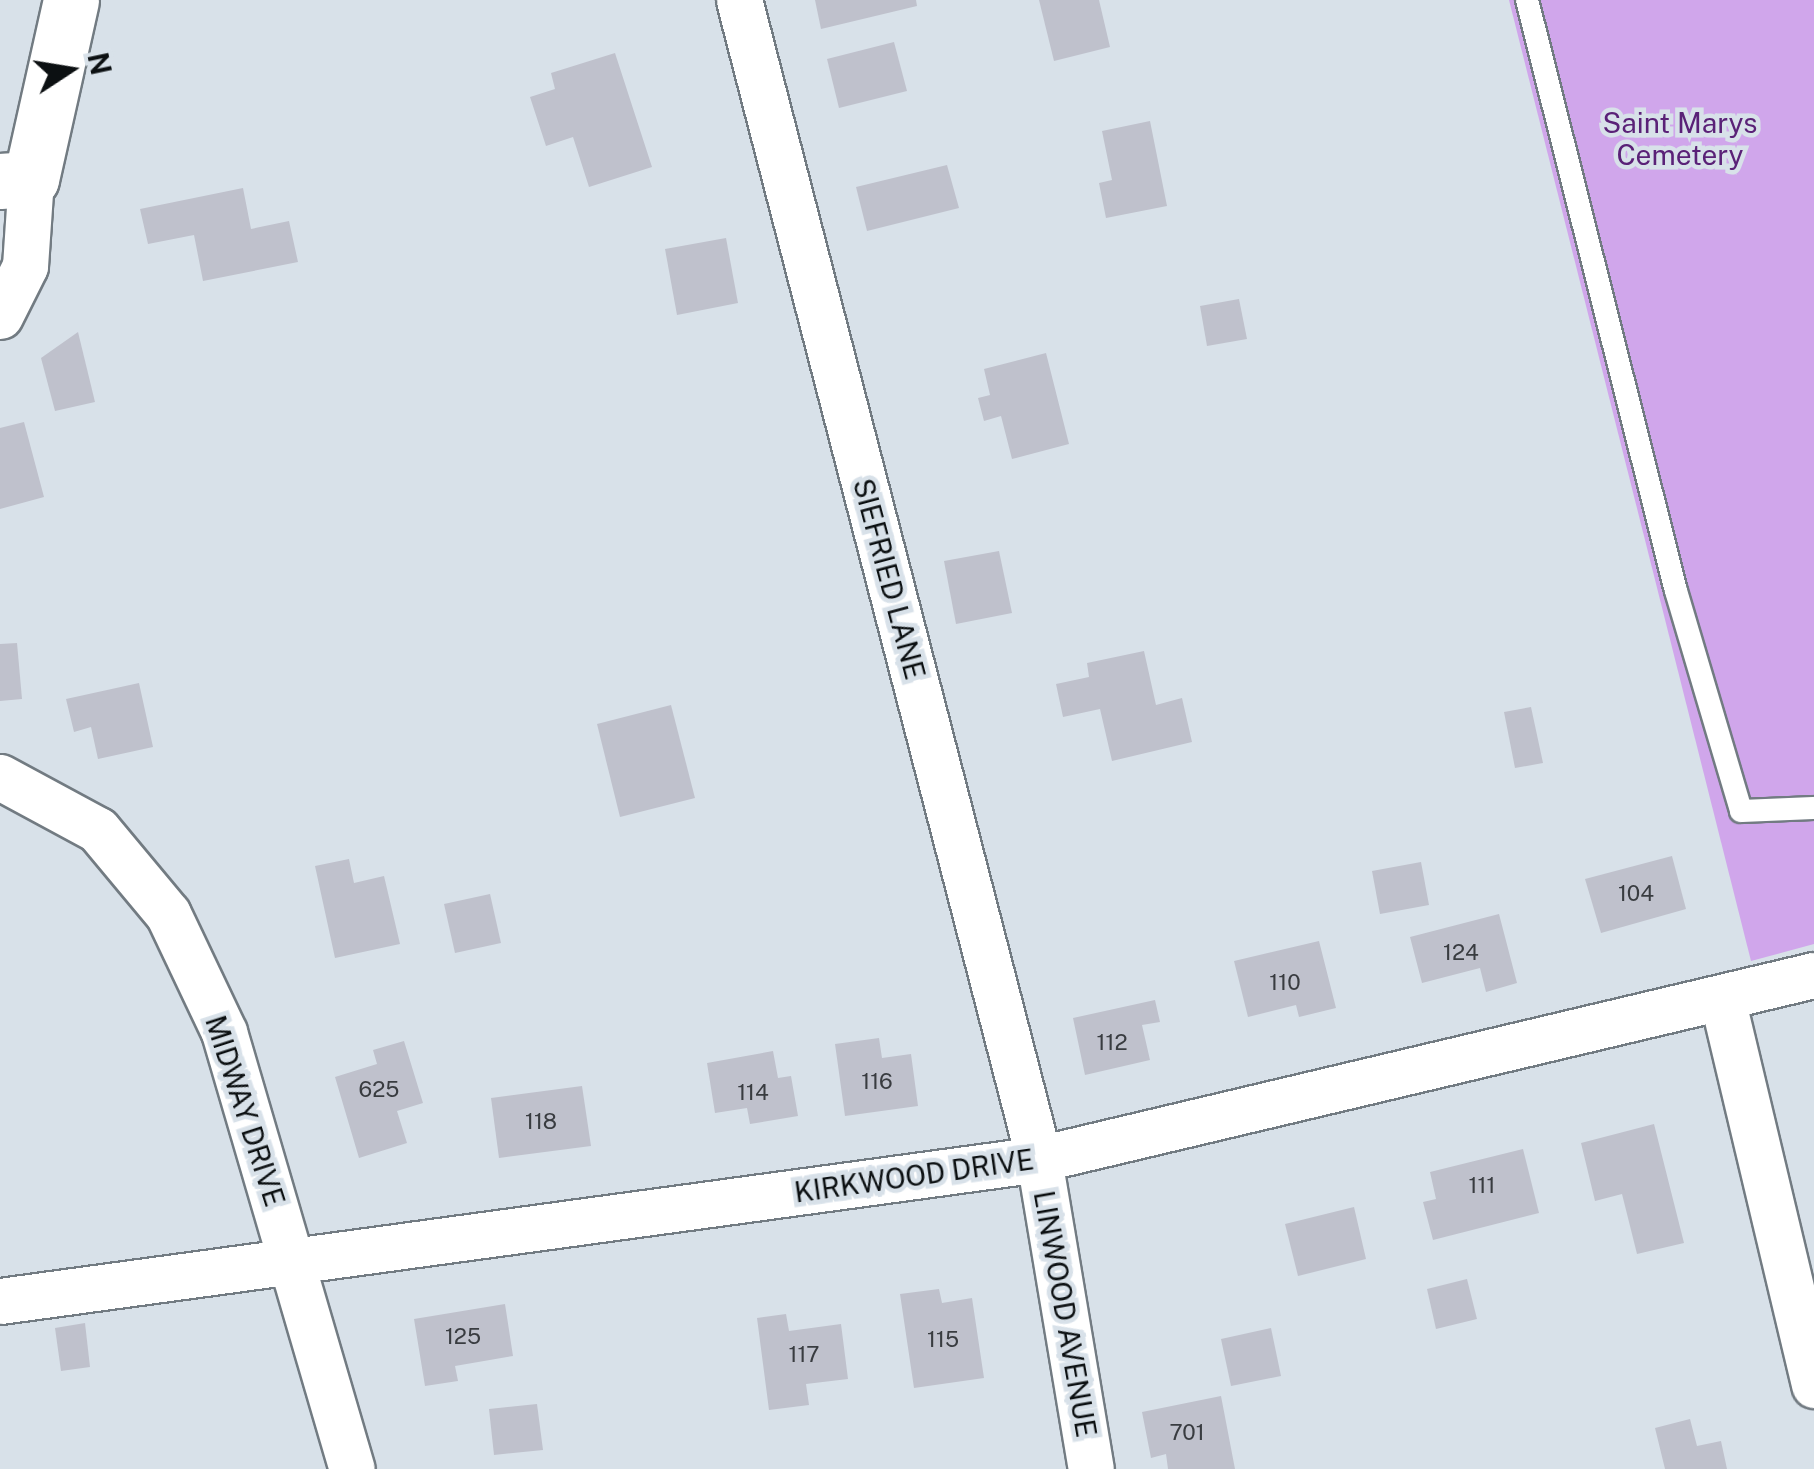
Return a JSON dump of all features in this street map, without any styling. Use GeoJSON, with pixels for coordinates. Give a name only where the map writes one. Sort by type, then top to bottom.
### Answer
{"type":"FeatureCollection","features":[{"type":"Feature","properties":{"kind":"street"},"geometry":{"type":"LineString","coordinates":[[0,316],[25,266],[16,180],[71,0]]}},
{"type":"Feature","properties":{"kind":"street","name":"SIEFRIED LANE"},"geometry":{"type":"LineString","coordinates":[[738,0],[1039,1159]]}},
{"type":"Feature","properties":{"kind":"street","name":"MIDWAY DRIVE"},"geometry":{"type":"LineString","coordinates":[[0,777],[20,782],[98,830],[168,914],[224,1032],[352,1469]]}},
{"type":"Feature","properties":{"kind":"street","name":"KIRKWOOD DRIVE"},"geometry":{"type":"LineString","coordinates":[[0,1301],[294,1266],[1039,1159],[1814,975]]}},
{"type":"Feature","properties":{"kind":"street"},"geometry":{"type":"LineString","coordinates":[[1722,998],[1814,1385]]}},
{"type":"Feature","properties":{"kind":"street","name":"LINWOOD AVENUE"},"geometry":{"type":"LineString","coordinates":[[1039,1159],[1091,1469]]}},
{"type":"Feature","properties":{"kind":"lane"},"geometry":{"type":"LineString","coordinates":[[1527,0],[1676,590],[1741,811],[1814,808]]}},
{"type":"Feature","properties":{"kind":"green space","name":"Saint Marys Cemetery"},"geometry":{"type":"Polygon","coordinates":[[[1509,0],[1814,0],[1814,944],[1751,961],[1509,0]]]}},
{"type":"Feature","properties":{"kind":"building"},"geometry":{"type":"Polygon","coordinates":[[[815,0],[916,0],[917,6],[821,29],[815,0]]]}},
{"type":"Feature","properties":{"kind":"building"},"geometry":{"type":"Polygon","coordinates":[[[1039,0],[1099,0],[1110,47],[1054,61],[1039,0]]]}},
{"type":"Feature","properties":{"kind":"building"},"geometry":{"type":"Polygon","coordinates":[[[894,42],[907,91],[839,108],[827,59],[894,42]]]}},
{"type":"Feature","properties":{"kind":"building"},"geometry":{"type":"Polygon","coordinates":[[[615,53],[652,167],[589,187],[573,137],[546,146],[530,97],[555,89],[551,73],[615,53]]]}},
{"type":"Feature","properties":{"kind":"building"},"geometry":{"type":"Polygon","coordinates":[[[1150,121],[1167,206],[1106,218],[1099,183],[1112,180],[1102,131],[1150,121]]]}},
{"type":"Feature","properties":{"kind":"building"},"geometry":{"type":"Polygon","coordinates":[[[947,165],[959,208],[867,231],[856,187],[947,165]]]}},
{"type":"Feature","properties":{"kind":"building"},"geometry":{"type":"Polygon","coordinates":[[[243,188],[251,229],[289,221],[298,262],[203,281],[194,235],[148,244],[140,209],[243,188]]]}},
{"type":"Feature","properties":{"kind":"building"},"geometry":{"type":"Polygon","coordinates":[[[726,238],[738,303],[677,315],[665,249],[726,238]]]}},
{"type":"Feature","properties":{"kind":"building"},"geometry":{"type":"Polygon","coordinates":[[[1239,299],[1247,339],[1207,346],[1200,306],[1239,299]]]}},
{"type":"Feature","properties":{"kind":"building"},"geometry":{"type":"Polygon","coordinates":[[[78,332],[95,402],[55,411],[41,358],[78,332]]]}},
{"type":"Feature","properties":{"kind":"building"},"geometry":{"type":"Polygon","coordinates":[[[1046,353],[1069,444],[1012,459],[1001,416],[984,421],[978,398],[990,395],[984,369],[1046,353]]]}},
{"type":"Feature","properties":{"kind":"building"},"geometry":{"type":"Polygon","coordinates":[[[24,422],[44,497],[0,509],[0,428],[24,422]]]}},
{"type":"Feature","properties":{"kind":"building"},"geometry":{"type":"Polygon","coordinates":[[[999,551],[1012,613],[956,624],[944,561],[999,551]]]}},
{"type":"Feature","properties":{"kind":"building"},"geometry":{"type":"Polygon","coordinates":[[[17,643],[22,699],[0,701],[0,644],[17,643]]]}},
{"type":"Feature","properties":{"kind":"building"},"geometry":{"type":"Polygon","coordinates":[[[1144,651],[1156,705],[1182,698],[1192,742],[1112,761],[1100,709],[1063,717],[1056,684],[1089,677],[1087,663],[1144,651]]]}},
{"type":"Feature","properties":{"kind":"building"},"geometry":{"type":"Polygon","coordinates":[[[139,683],[153,747],[98,759],[91,727],[74,732],[66,699],[139,683]]]}},
{"type":"Feature","properties":{"kind":"building"},"geometry":{"type":"Polygon","coordinates":[[[671,705],[695,798],[620,817],[597,724],[671,705]]]}},
{"type":"Feature","properties":{"kind":"building"},"geometry":{"type":"Polygon","coordinates":[[[1531,707],[1543,763],[1515,768],[1504,712],[1531,707]]]}},
{"type":"Feature","properties":{"kind":"building"},"geometry":{"type":"Polygon","coordinates":[[[1672,856],[1686,909],[1601,933],[1585,879],[1672,856]]]}},
{"type":"Feature","properties":{"kind":"building"},"geometry":{"type":"Polygon","coordinates":[[[349,859],[354,883],[384,876],[400,944],[335,958],[315,866],[349,859]]]}},
{"type":"Feature","properties":{"kind":"building"},"geometry":{"type":"Polygon","coordinates":[[[1421,862],[1429,905],[1380,914],[1372,871],[1421,862]]]}},
{"type":"Feature","properties":{"kind":"building"},"geometry":{"type":"Polygon","coordinates":[[[490,894],[501,943],[455,953],[444,904],[490,894]]]}},
{"type":"Feature","properties":{"kind":"building"},"geometry":{"type":"Polygon","coordinates":[[[1499,914],[1517,983],[1486,992],[1480,968],[1422,983],[1410,937],[1499,914]]]}},
{"type":"Feature","properties":{"kind":"building"},"geometry":{"type":"Polygon","coordinates":[[[1319,941],[1336,1008],[1299,1017],[1296,1005],[1248,1017],[1234,961],[1319,941]]]}},
{"type":"Feature","properties":{"kind":"building"},"geometry":{"type":"Polygon","coordinates":[[[1155,1000],[1160,1022],[1142,1025],[1150,1060],[1085,1075],[1073,1018],[1155,1000]]]}},
{"type":"Feature","properties":{"kind":"building"},"geometry":{"type":"Polygon","coordinates":[[[879,1038],[882,1058],[911,1054],[918,1106],[845,1116],[835,1044],[879,1038]]]}},
{"type":"Feature","properties":{"kind":"building"},"geometry":{"type":"Polygon","coordinates":[[[404,1041],[423,1103],[397,1111],[407,1143],[359,1158],[335,1077],[377,1064],[373,1050],[404,1041]]]}},
{"type":"Feature","properties":{"kind":"building"},"geometry":{"type":"Polygon","coordinates":[[[773,1051],[778,1078],[791,1076],[798,1116],[750,1124],[747,1108],[715,1113],[707,1063],[773,1051]]]}},
{"type":"Feature","properties":{"kind":"building"},"geometry":{"type":"Polygon","coordinates":[[[582,1086],[591,1146],[499,1158],[491,1098],[582,1086]]]}},
{"type":"Feature","properties":{"kind":"building"},"geometry":{"type":"Polygon","coordinates":[[[1654,1124],[1684,1243],[1637,1254],[1622,1194],[1595,1201],[1581,1143],[1654,1124]]]}},
{"type":"Feature","properties":{"kind":"building"},"geometry":{"type":"Polygon","coordinates":[[[1523,1149],[1539,1213],[1433,1240],[1423,1202],[1436,1199],[1430,1172],[1523,1149]]]}},
{"type":"Feature","properties":{"kind":"building"},"geometry":{"type":"Polygon","coordinates":[[[1354,1207],[1366,1259],[1298,1276],[1285,1224],[1354,1207]]]}},
{"type":"Feature","properties":{"kind":"building"},"geometry":{"type":"Polygon","coordinates":[[[1467,1279],[1477,1319],[1436,1329],[1427,1289],[1467,1279]]]}},
{"type":"Feature","properties":{"kind":"building"},"geometry":{"type":"Polygon","coordinates":[[[939,1289],[942,1303],[972,1298],[984,1378],[914,1388],[900,1294],[939,1289]]]}},
{"type":"Feature","properties":{"kind":"building"},"geometry":{"type":"Polygon","coordinates":[[[505,1304],[513,1356],[455,1366],[458,1381],[425,1386],[414,1319],[505,1304]]]}},
{"type":"Feature","properties":{"kind":"building"},"geometry":{"type":"Polygon","coordinates":[[[786,1314],[789,1331],[841,1324],[848,1379],[806,1384],[809,1405],[769,1410],[757,1318],[786,1314]]]}},
{"type":"Feature","properties":{"kind":"building"},"geometry":{"type":"Polygon","coordinates":[[[85,1323],[90,1367],[61,1371],[55,1328],[85,1323]]]}},
{"type":"Feature","properties":{"kind":"building"},"geometry":{"type":"Polygon","coordinates":[[[1271,1328],[1281,1376],[1231,1386],[1221,1339],[1271,1328]]]}},
{"type":"Feature","properties":{"kind":"building"},"geometry":{"type":"Polygon","coordinates":[[[1221,1396],[1235,1469],[1168,1469],[1166,1454],[1151,1458],[1142,1412],[1221,1396]]]}},
{"type":"Feature","properties":{"kind":"building"},"geometry":{"type":"Polygon","coordinates":[[[537,1404],[543,1450],[494,1455],[489,1409],[537,1404]]]}},
{"type":"Feature","properties":{"kind":"building"},"geometry":{"type":"Polygon","coordinates":[[[1690,1419],[1697,1446],[1721,1441],[1727,1469],[1665,1469],[1655,1428],[1690,1419]]]}}]}
